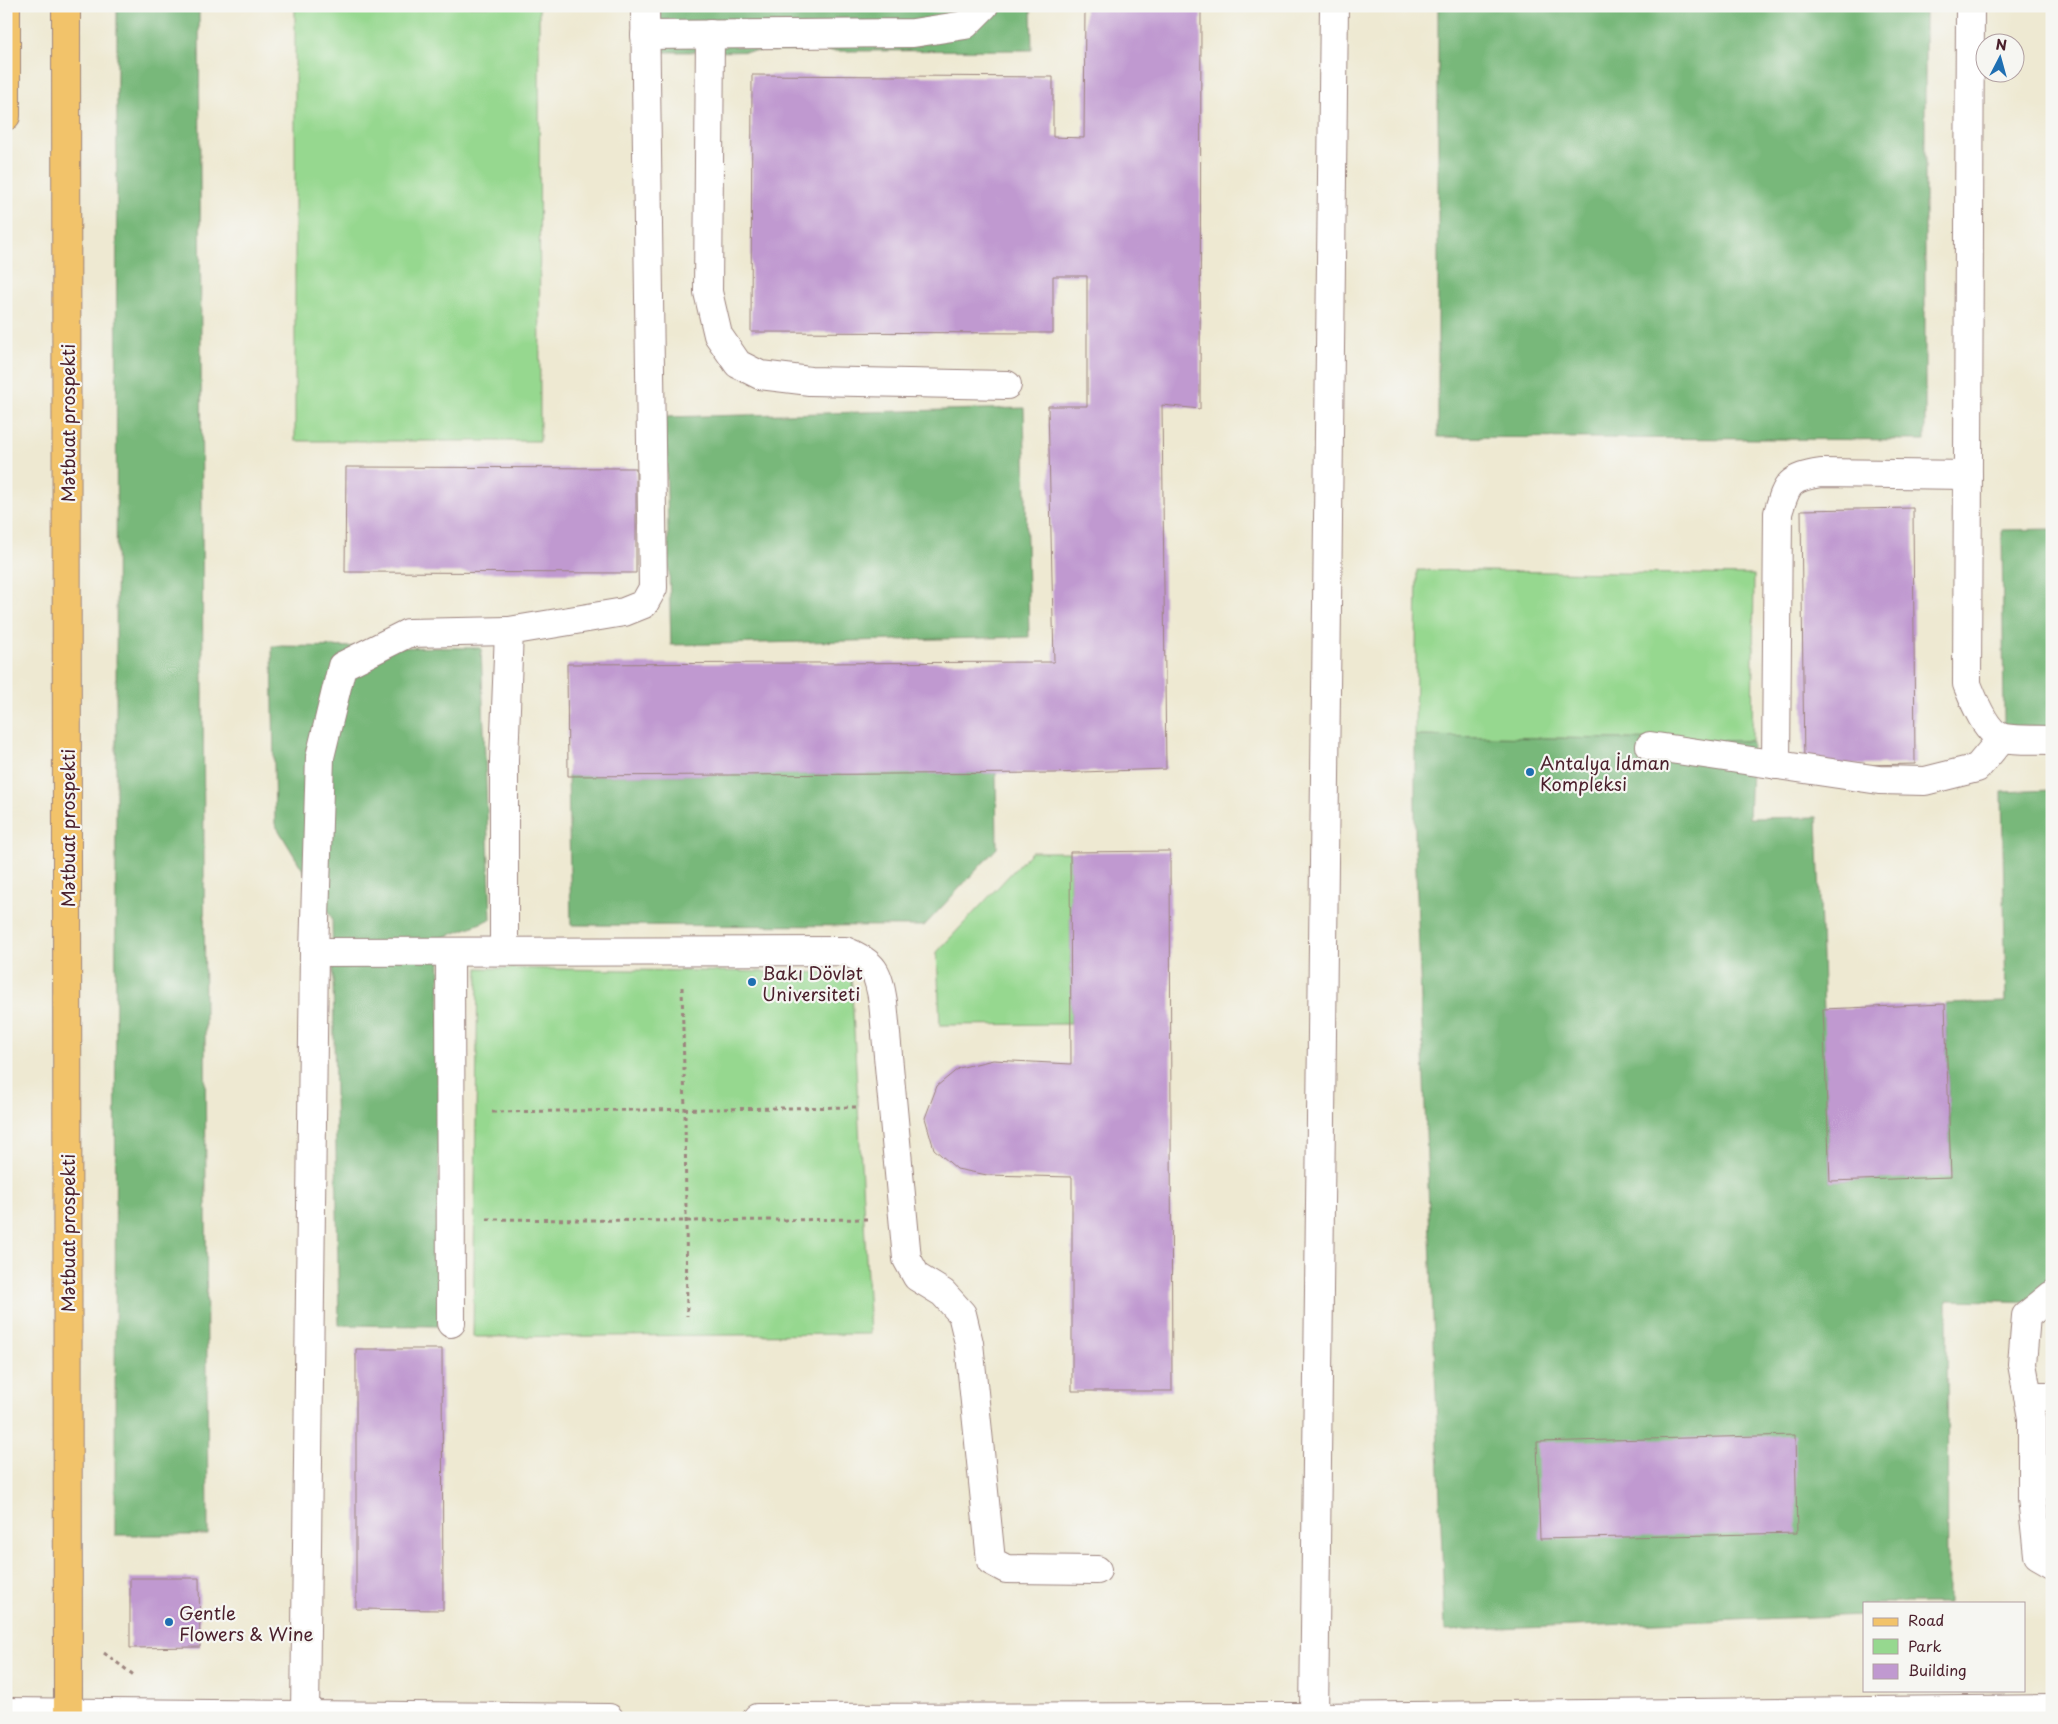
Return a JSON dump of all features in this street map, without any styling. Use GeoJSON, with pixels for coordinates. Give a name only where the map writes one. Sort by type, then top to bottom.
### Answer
{"type":"FeatureCollection","features":[{"type":"Feature","properties":{"kind":"main road"},"geometry":{"type":"LineString","coordinates":[[6,6],[6,116]]}},
{"type":"Feature","properties":{"kind":"main road","name":"Mətbuat prospekti"},"geometry":{"type":"LineString","coordinates":[[66,6],[68,1715]]}},
{"type":"Feature","properties":{"kind":"street"},"geometry":{"type":"LineString","coordinates":[[306,1715],[314,952],[320,757],[342,666],[408,632],[509,631],[624,612],[644,604],[653,588],[645,6]]}},
{"type":"Feature","properties":{"kind":"street"},"geometry":{"type":"LineString","coordinates":[[645,35],[913,33],[965,24],[984,6]]}},
{"type":"Feature","properties":{"kind":"street"},"geometry":{"type":"LineString","coordinates":[[1314,1717],[1334,6]]}},
{"type":"Feature","properties":{"kind":"street"},"geometry":{"type":"LineString","coordinates":[[1970,6],[1967,684],[1980,713],[1989,727],[2002,738],[2052,740]]}},
{"type":"Feature","properties":{"kind":"street"},"geometry":{"type":"LineString","coordinates":[[710,34],[708,292],[718,335],[738,364],[760,375],[810,381],[1007,386]]}},
{"type":"Feature","properties":{"kind":"street"},"geometry":{"type":"LineString","coordinates":[[1776,765],[1778,513],[1785,488],[1800,477],[1821,473],[1968,474]]}},
{"type":"Feature","properties":{"kind":"street"},"geometry":{"type":"LineString","coordinates":[[504,951],[504,760],[509,631]]}},
{"type":"Feature","properties":{"kind":"street"},"geometry":{"type":"LineString","coordinates":[[1650,746],[1879,780],[1925,781],[1978,768],[2002,738]]}},
{"type":"Feature","properties":{"kind":"street"},"geometry":{"type":"LineString","coordinates":[[314,952],[845,950],[864,958],[879,978],[907,1259],[917,1276],[942,1293],[962,1314],[969,1342],[991,1561],[1006,1569],[1097,1570]]}},
{"type":"Feature","properties":{"kind":"street"},"geometry":{"type":"LineString","coordinates":[[450,952],[451,1323]]}},
{"type":"Feature","properties":{"kind":"street"},"geometry":{"type":"LineString","coordinates":[[2052,1295],[2026,1316],[2022,1364],[2040,1396],[2032,1418],[2032,1498],[2038,1555],[2052,1563]]}},
{"type":"Feature","properties":{"kind":"street"},"geometry":{"type":"LineString","coordinates":[[757,1718],[1314,1717],[2052,1708]]}},
{"type":"Feature","properties":{"kind":"street"},"geometry":{"type":"LineString","coordinates":[[6,1712],[68,1715],[609,1718]]}},
{"type":"Feature","properties":{"kind":"path"},"geometry":{"type":"LineString","coordinates":[[681,952],[687,1316]]}},
{"type":"Feature","properties":{"kind":"path"},"geometry":{"type":"LineString","coordinates":[[492,1112],[893,1106]]}},
{"type":"Feature","properties":{"kind":"path"},"geometry":{"type":"LineString","coordinates":[[487,1219],[686,1221],[903,1219]]}},
{"type":"Feature","properties":{"kind":"path"},"geometry":{"type":"LineString","coordinates":[[97,1648],[136,1678]]}},
{"type":"Feature","properties":{"kind":"green space"},"geometry":{"type":"Polygon","coordinates":[[[117,6],[199,6],[208,1535],[115,1535],[117,6]]]}},
{"type":"Feature","properties":{"kind":"green space"},"geometry":{"type":"Polygon","coordinates":[[[295,6],[539,6],[540,441],[295,441],[295,6]]]}},
{"type":"Feature","properties":{"kind":"green space"},"geometry":{"type":"Polygon","coordinates":[[[660,6],[1031,6],[1032,50],[660,52],[660,6]]]}},
{"type":"Feature","properties":{"kind":"green space"},"geometry":{"type":"Polygon","coordinates":[[[1438,6],[1925,6],[1925,440],[1438,437],[1438,6]]]}},
{"type":"Feature","properties":{"kind":"green space"},"geometry":{"type":"Polygon","coordinates":[[[1024,408],[1029,637],[671,645],[665,417],[1024,408]]]}},
{"type":"Feature","properties":{"kind":"green space"},"geometry":{"type":"Polygon","coordinates":[[[2052,529],[2052,726],[2004,727],[2002,530],[2052,529]]]}},
{"type":"Feature","properties":{"kind":"green space"},"geometry":{"type":"Polygon","coordinates":[[[1417,570],[1754,575],[1752,741],[1415,736],[1417,570]]]}},
{"type":"Feature","properties":{"kind":"green space"},"geometry":{"type":"Polygon","coordinates":[[[272,646],[481,648],[491,919],[440,939],[438,1326],[339,1325],[332,918],[275,824],[272,646]]]}},
{"type":"Feature","properties":{"kind":"green space"},"geometry":{"type":"Polygon","coordinates":[[[1415,736],[1752,741],[1749,818],[1817,817],[1830,1181],[1951,1176],[1945,1004],[2006,1002],[2002,792],[2052,790],[2052,1302],[1947,1300],[1948,1602],[1863,1602],[1863,1615],[1445,1631],[1415,844],[1415,736]]]}},
{"type":"Feature","properties":{"kind":"green space"},"geometry":{"type":"Polygon","coordinates":[[[996,773],[997,848],[924,926],[571,925],[568,776],[996,773]]]}},
{"type":"Feature","properties":{"kind":"green space"},"geometry":{"type":"Polygon","coordinates":[[[1031,852],[1070,852],[1071,1024],[940,1025],[937,952],[1031,852]]]}},
{"type":"Feature","properties":{"kind":"green space"},"geometry":{"type":"Polygon","coordinates":[[[478,968],[851,973],[870,1334],[473,1337],[478,968]]]}},
{"type":"Feature","properties":{"kind":"building"},"geometry":{"type":"Polygon","coordinates":[[[1085,6],[1201,6],[1200,409],[1162,405],[1166,769],[1054,773],[568,776],[567,664],[1054,662],[1048,406],[1087,406],[1087,276],[1053,276],[1053,333],[751,332],[752,75],[1053,77],[1053,137],[1084,138],[1085,6]]]}},
{"type":"Feature","properties":{"kind":"building"},"geometry":{"type":"Polygon","coordinates":[[[346,467],[636,468],[636,573],[345,572],[346,467]]]}},
{"type":"Feature","properties":{"kind":"building"},"geometry":{"type":"Polygon","coordinates":[[[1913,508],[1915,764],[1804,766],[1801,510],[1913,508]]]}},
{"type":"Feature","properties":{"kind":"building"},"geometry":{"type":"Polygon","coordinates":[[[1170,851],[1172,1391],[1072,1391],[1072,1177],[987,1175],[957,1169],[934,1149],[925,1118],[937,1086],[959,1068],[993,1060],[1071,1064],[1070,852],[1170,851]]]}},
{"type":"Feature","properties":{"kind":"building"},"geometry":{"type":"Polygon","coordinates":[[[1945,1004],[1951,1177],[1830,1181],[1823,1009],[1945,1004]]]}},
{"type":"Feature","properties":{"kind":"building"},"geometry":{"type":"Polygon","coordinates":[[[356,1349],[442,1349],[443,1610],[356,1609],[356,1349]]]}},
{"type":"Feature","properties":{"kind":"building"},"geometry":{"type":"Polygon","coordinates":[[[1795,1435],[1797,1533],[1540,1539],[1537,1442],[1795,1435]]]}},
{"type":"Feature","properties":{"kind":"building"},"geometry":{"type":"Polygon","coordinates":[[[130,1578],[199,1578],[200,1647],[130,1648],[130,1578]]]}},
{"type":"Feature","properties":{"kind":"place","name":"Antalya İdman Kompleksi"},"geometry":{"type":"Point","coordinates":[1530,772]}},
{"type":"Feature","properties":{"kind":"place","name":"Bakı Dövlət Universiteti"},"geometry":{"type":"Point","coordinates":[752,982]}},
{"type":"Feature","properties":{"kind":"place","name":"Gentle Flowers & Wine"},"geometry":{"type":"Point","coordinates":[169,1622]}}]}
